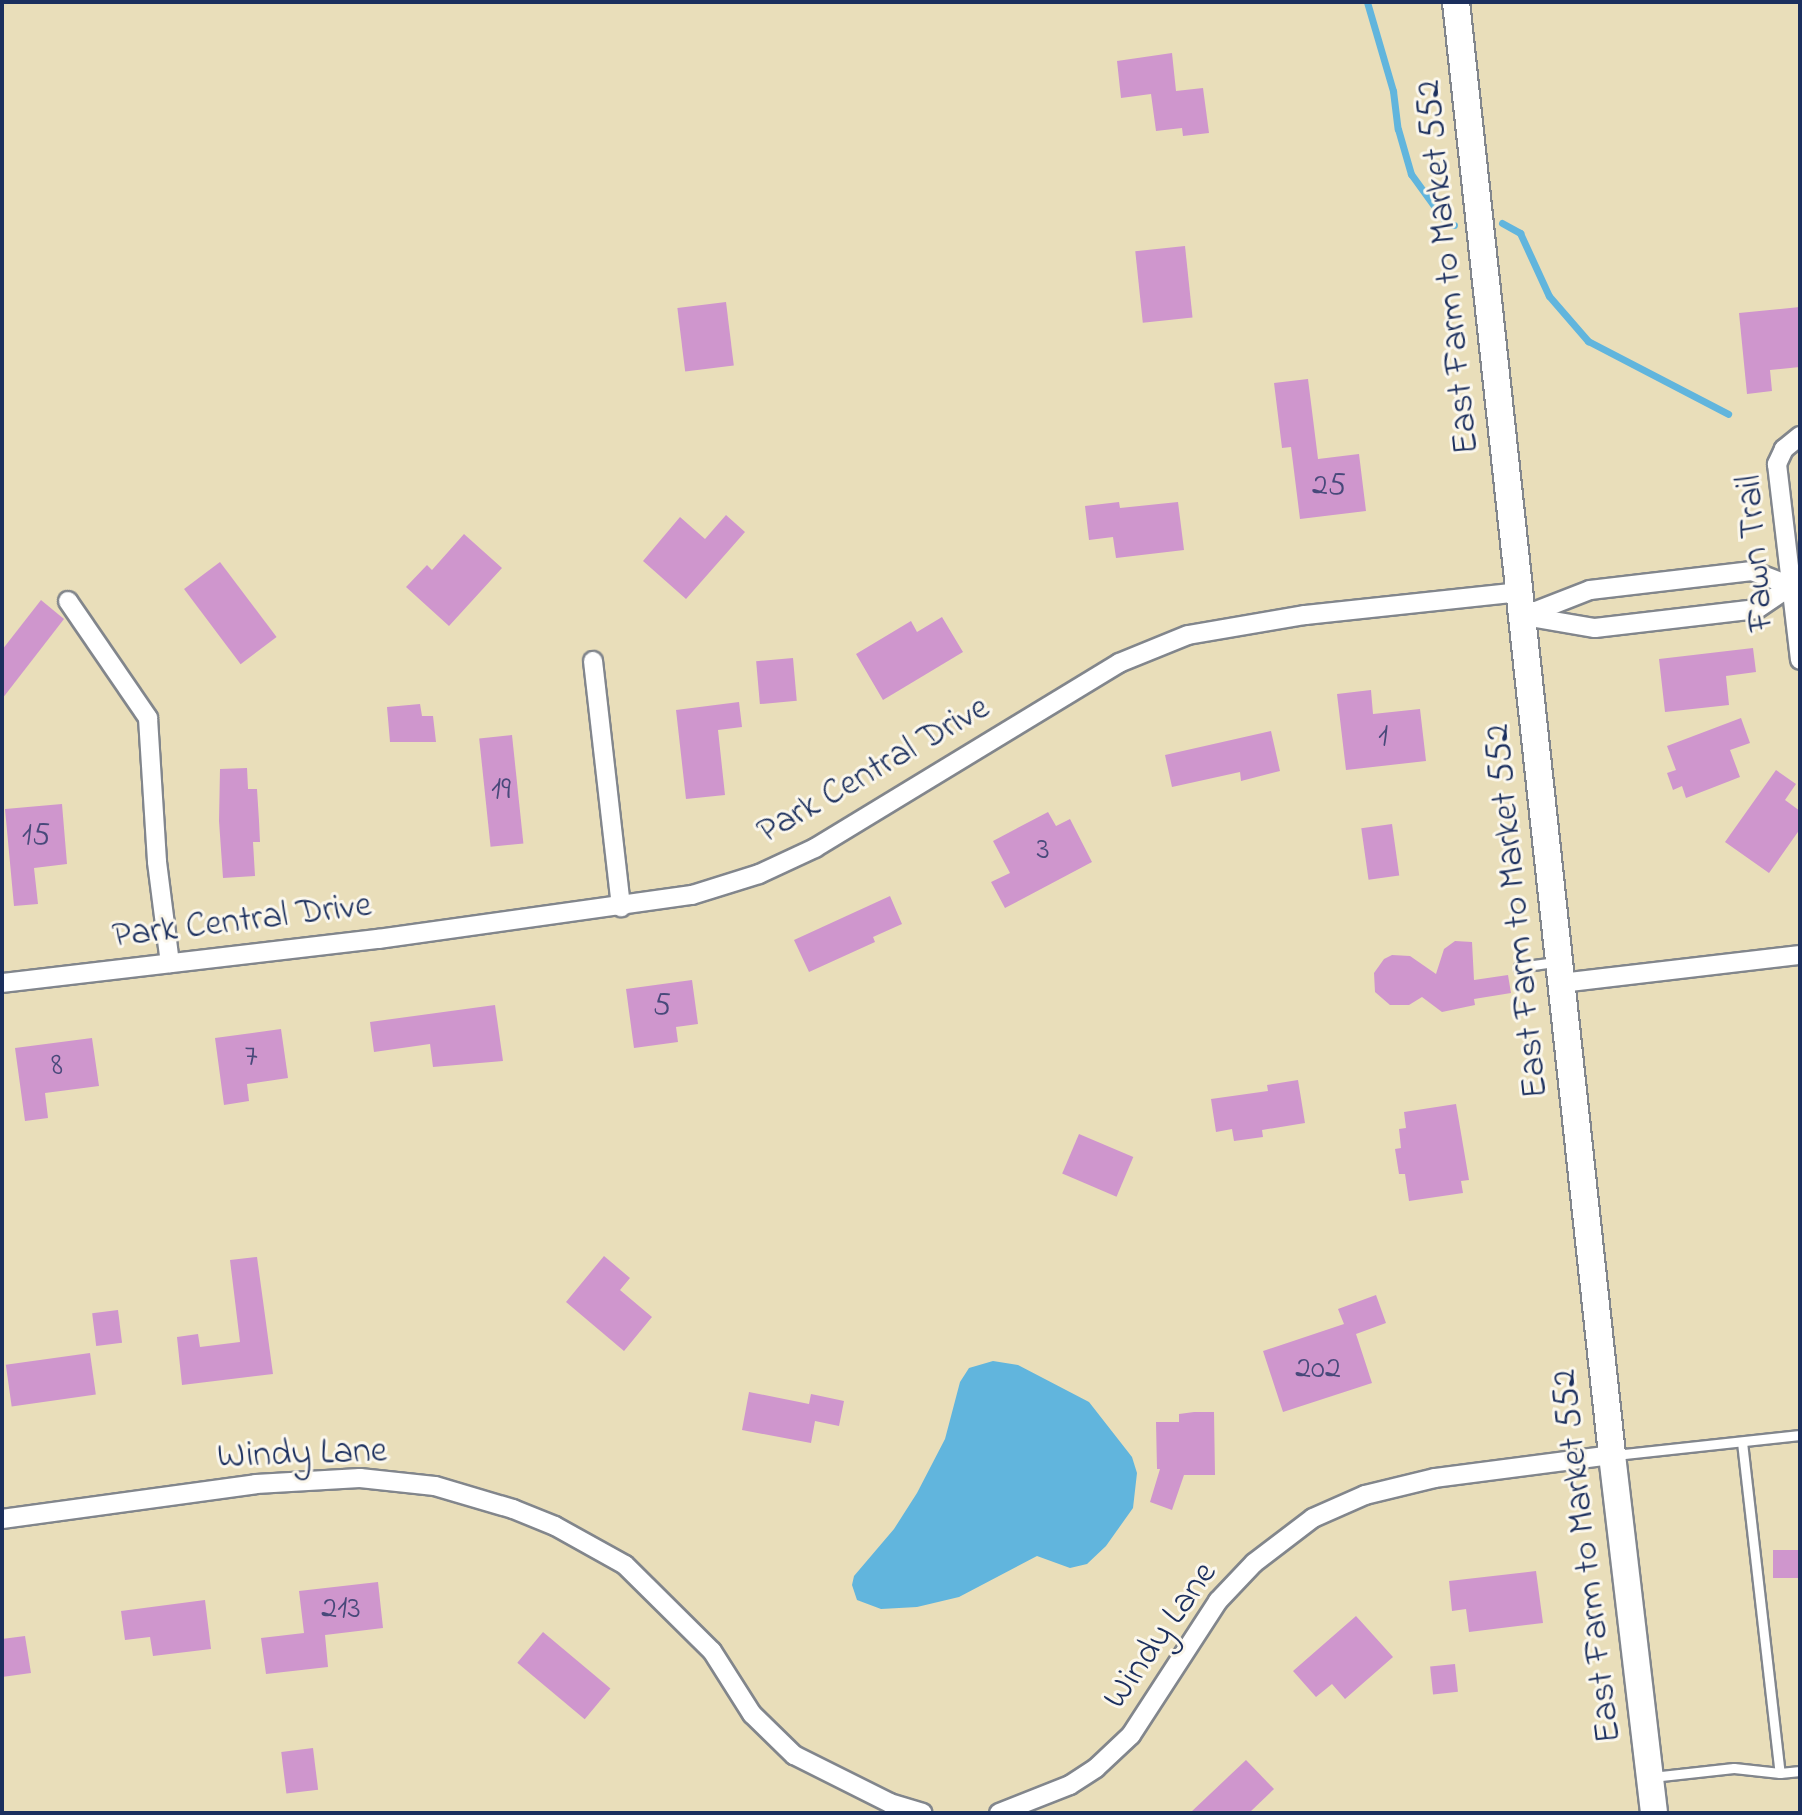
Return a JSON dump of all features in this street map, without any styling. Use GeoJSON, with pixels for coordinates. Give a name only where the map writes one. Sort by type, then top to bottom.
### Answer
{"type":"FeatureCollection","features":[{"type":"Feature","properties":{"kind":"main road","name":"East Farm to Market 552"},"geometry":{"type":"LineString","coordinates":[[1456,2],[1612,1455],[1654,1813]]}},
{"type":"Feature","properties":{"kind":"street","name":"Fawn Trail"},"geometry":{"type":"LineString","coordinates":[[1794,439],[1777,464],[1800,660]]}},
{"type":"Feature","properties":{"kind":"street"},"geometry":{"type":"LineString","coordinates":[[1523,604],[1590,590],[1752,571],[1791,586]]}},
{"type":"Feature","properties":{"kind":"street"},"geometry":{"type":"LineString","coordinates":[[1523,604],[1595,628],[1757,609],[1791,586]]}},
{"type":"Feature","properties":{"kind":"street"},"geometry":{"type":"LineString","coordinates":[[68,601],[148,718],[157,862],[170,963]]}},
{"type":"Feature","properties":{"kind":"street","name":"Park Central Drive"},"geometry":{"type":"LineString","coordinates":[[2,983],[621,907],[692,895],[746,879],[815,848],[1119,663],[1188,635],[1305,615],[1523,604]]}},
{"type":"Feature","properties":{"kind":"street"},"geometry":{"type":"LineString","coordinates":[[593,661],[621,907]]}},
{"type":"Feature","properties":{"kind":"street"},"geometry":{"type":"LineString","coordinates":[[1560,972],[1800,955]]}},
{"type":"Feature","properties":{"kind":"street","name":"Windy Lane"},"geometry":{"type":"LineString","coordinates":[[999,1813],[1070,1785],[1105,1760],[1131,1735],[1218,1601],[1254,1563],[1313,1518],[1365,1495],[1435,1478],[1612,1455]]}},
{"type":"Feature","properties":{"kind":"street","name":"Windy Lane"},"geometry":{"type":"LineString","coordinates":[[2,1519],[256,1484],[360,1478],[435,1486],[513,1509],[555,1526],[625,1565],[712,1651],[752,1714],[794,1755],[890,1803],[922,1813]]}},
{"type":"Feature","properties":{"kind":"lane"},"geometry":{"type":"LineString","coordinates":[[1519,967],[1560,972]]}},
{"type":"Feature","properties":{"kind":"lane"},"geometry":{"type":"LineString","coordinates":[[1612,1455],[1800,1435]]}},
{"type":"Feature","properties":{"kind":"lane"},"geometry":{"type":"LineString","coordinates":[[1742,1442],[1780,1773]]}},
{"type":"Feature","properties":{"kind":"lane"},"geometry":{"type":"LineString","coordinates":[[1650,1777],[1734,1768],[1780,1773],[1800,1771]]}},
{"type":"Feature","properties":{"kind":"water"},"geometry":{"type":"Polygon","coordinates":[[[993,1361],[1018,1365],[1089,1402],[1132,1457],[1137,1473],[1133,1508],[1106,1546],[1087,1564],[1070,1568],[1037,1556],[959,1597],[917,1607],[881,1609],[857,1600],[852,1585],[854,1576],[894,1529],[917,1493],[945,1439],[960,1382],[969,1368],[993,1361]]]}},
{"type":"Feature","properties":{"kind":"building"},"geometry":{"type":"Polygon","coordinates":[[[1172,53],[1176,91],[1203,88],[1209,133],[1183,136],[1182,128],[1156,131],[1151,94],[1121,98],[1117,61],[1172,53]]]}},
{"type":"Feature","properties":{"kind":"building"},"geometry":{"type":"Polygon","coordinates":[[[1185,246],[1193,318],[1143,323],[1135,251],[1185,246]]]}},
{"type":"Feature","properties":{"kind":"building"},"geometry":{"type":"Polygon","coordinates":[[[726,302],[734,366],[685,371],[677,308],[726,302]]]}},
{"type":"Feature","properties":{"kind":"building"},"geometry":{"type":"Polygon","coordinates":[[[1800,307],[1800,367],[1770,370],[1772,391],[1747,394],[1739,313],[1800,307]]]}},
{"type":"Feature","properties":{"kind":"building"},"geometry":{"type":"Polygon","coordinates":[[[1308,379],[1318,459],[1359,454],[1366,511],[1300,519],[1291,447],[1282,448],[1274,383],[1308,379]]]}},
{"type":"Feature","properties":{"kind":"building"},"geometry":{"type":"Polygon","coordinates":[[[1119,502],[1120,508],[1178,502],[1184,550],[1116,558],[1113,537],[1089,540],[1085,506],[1119,502]]]}},
{"type":"Feature","properties":{"kind":"building"},"geometry":{"type":"Polygon","coordinates":[[[726,515],[745,532],[686,599],[643,561],[680,517],[705,539],[726,515]]]}},
{"type":"Feature","properties":{"kind":"building"},"geometry":{"type":"Polygon","coordinates":[[[464,534],[502,568],[449,626],[406,587],[427,565],[432,570],[464,534]]]}},
{"type":"Feature","properties":{"kind":"building"},"geometry":{"type":"Polygon","coordinates":[[[220,562],[277,637],[241,664],[184,589],[220,562]]]}},
{"type":"Feature","properties":{"kind":"building"},"geometry":{"type":"Polygon","coordinates":[[[41,600],[64,619],[2,699],[2,650],[41,600]]]}},
{"type":"Feature","properties":{"kind":"building"},"geometry":{"type":"Polygon","coordinates":[[[942,617],[963,652],[883,700],[856,654],[911,621],[917,632],[942,617]]]}},
{"type":"Feature","properties":{"kind":"building"},"geometry":{"type":"Polygon","coordinates":[[[1753,648],[1756,672],[1726,676],[1729,705],[1665,712],[1659,659],[1753,648]]]}},
{"type":"Feature","properties":{"kind":"building"},"geometry":{"type":"Polygon","coordinates":[[[793,658],[797,701],[760,704],[756,661],[793,658]]]}},
{"type":"Feature","properties":{"kind":"building"},"geometry":{"type":"Polygon","coordinates":[[[1371,690],[1373,714],[1420,709],[1426,761],[1346,770],[1337,694],[1371,690]]]}},
{"type":"Feature","properties":{"kind":"building"},"geometry":{"type":"Polygon","coordinates":[[[739,702],[742,727],[718,730],[725,795],[686,799],[676,710],[739,702]]]}},
{"type":"Feature","properties":{"kind":"building"},"geometry":{"type":"Polygon","coordinates":[[[420,704],[422,716],[433,716],[436,742],[390,742],[387,707],[420,704]]]}},
{"type":"Feature","properties":{"kind":"building"},"geometry":{"type":"Polygon","coordinates":[[[1741,718],[1750,743],[1730,750],[1740,777],[1686,798],[1682,786],[1673,790],[1667,773],[1676,770],[1667,746],[1741,718]]]}},
{"type":"Feature","properties":{"kind":"building"},"geometry":{"type":"Polygon","coordinates":[[[1271,731],[1280,771],[1241,781],[1240,772],[1172,787],[1165,755],[1271,731]]]}},
{"type":"Feature","properties":{"kind":"building"},"geometry":{"type":"Polygon","coordinates":[[[512,735],[523,843],[491,847],[479,738],[512,735]]]}},
{"type":"Feature","properties":{"kind":"building"},"geometry":{"type":"Polygon","coordinates":[[[247,768],[248,789],[257,789],[260,842],[253,842],[255,876],[223,878],[219,821],[220,769],[247,768]]]}},
{"type":"Feature","properties":{"kind":"building"},"geometry":{"type":"Polygon","coordinates":[[[1776,770],[1796,784],[1785,800],[1800,811],[1800,829],[1769,873],[1725,842],[1776,770]]]}},
{"type":"Feature","properties":{"kind":"building"},"geometry":{"type":"Polygon","coordinates":[[[62,804],[67,864],[34,868],[38,904],[14,906],[5,809],[62,804]]]}},
{"type":"Feature","properties":{"kind":"building"},"geometry":{"type":"Polygon","coordinates":[[[1048,812],[1056,826],[1070,819],[1092,862],[1005,908],[991,882],[1010,873],[993,841],[1048,812]]]}},
{"type":"Feature","properties":{"kind":"building"},"geometry":{"type":"Polygon","coordinates":[[[1392,824],[1399,875],[1369,880],[1361,828],[1392,824]]]}},
{"type":"Feature","properties":{"kind":"building"},"geometry":{"type":"Polygon","coordinates":[[[890,896],[902,924],[873,937],[875,942],[809,972],[794,940],[890,896]]]}},
{"type":"Feature","properties":{"kind":"building"},"geometry":{"type":"Polygon","coordinates":[[[1455,941],[1472,942],[1474,980],[1508,975],[1511,993],[1474,999],[1475,1005],[1442,1012],[1422,997],[1409,1005],[1390,1005],[1375,992],[1374,973],[1384,959],[1392,955],[1410,956],[1436,974],[1444,949],[1455,941]]]}},
{"type":"Feature","properties":{"kind":"building"},"geometry":{"type":"Polygon","coordinates":[[[692,980],[698,1024],[676,1027],[678,1042],[634,1048],[626,989],[692,980]]]}},
{"type":"Feature","properties":{"kind":"building"},"geometry":{"type":"Polygon","coordinates":[[[495,1005],[503,1061],[433,1067],[430,1044],[374,1052],[370,1022],[495,1005]]]}},
{"type":"Feature","properties":{"kind":"building"},"geometry":{"type":"Polygon","coordinates":[[[281,1029],[288,1078],[247,1084],[249,1101],[224,1105],[215,1038],[281,1029]]]}},
{"type":"Feature","properties":{"kind":"building"},"geometry":{"type":"Polygon","coordinates":[[[92,1038],[99,1086],[45,1093],[48,1118],[25,1121],[15,1048],[92,1038]]]}},
{"type":"Feature","properties":{"kind":"building"},"geometry":{"type":"Polygon","coordinates":[[[1298,1080],[1305,1123],[1262,1130],[1263,1137],[1234,1141],[1232,1129],[1216,1132],[1211,1099],[1268,1091],[1267,1085],[1298,1080]]]}},
{"type":"Feature","properties":{"kind":"building"},"geometry":{"type":"Polygon","coordinates":[[[1456,1104],[1469,1180],[1461,1181],[1463,1193],[1409,1201],[1405,1174],[1399,1174],[1395,1149],[1401,1148],[1399,1129],[1406,1128],[1404,1112],[1456,1104]]]}},
{"type":"Feature","properties":{"kind":"building"},"geometry":{"type":"Polygon","coordinates":[[[1079,1134],[1133,1157],[1117,1197],[1062,1174],[1079,1134]]]}},
{"type":"Feature","properties":{"kind":"building"},"geometry":{"type":"Polygon","coordinates":[[[604,1256],[630,1278],[620,1290],[652,1317],[624,1351],[566,1302],[604,1256]]]}},
{"type":"Feature","properties":{"kind":"building"},"geometry":{"type":"Polygon","coordinates":[[[257,1257],[273,1374],[182,1385],[177,1337],[198,1334],[200,1347],[240,1342],[230,1260],[257,1257]]]}},
{"type":"Feature","properties":{"kind":"building"},"geometry":{"type":"Polygon","coordinates":[[[1376,1295],[1386,1323],[1356,1334],[1372,1383],[1283,1412],[1263,1351],[1344,1324],[1338,1309],[1376,1295]]]}},
{"type":"Feature","properties":{"kind":"building"},"geometry":{"type":"Polygon","coordinates":[[[118,1310],[122,1343],[96,1346],[92,1313],[118,1310]]]}},
{"type":"Feature","properties":{"kind":"building"},"geometry":{"type":"Polygon","coordinates":[[[90,1353],[96,1395],[12,1406],[6,1365],[90,1353]]]}},
{"type":"Feature","properties":{"kind":"building"},"geometry":{"type":"Polygon","coordinates":[[[749,1392],[809,1404],[811,1394],[844,1401],[839,1426],[815,1421],[811,1443],[742,1430],[749,1392]]]}},
{"type":"Feature","properties":{"kind":"building"},"geometry":{"type":"Polygon","coordinates":[[[1214,1412],[1215,1475],[1184,1475],[1172,1510],[1150,1502],[1160,1469],[1157,1469],[1156,1422],[1179,1422],[1179,1414],[1214,1412]]]}},
{"type":"Feature","properties":{"kind":"building"},"geometry":{"type":"Polygon","coordinates":[[[1773,1550],[1800,1550],[1800,1578],[1773,1578],[1773,1550]]]}},
{"type":"Feature","properties":{"kind":"building"},"geometry":{"type":"Polygon","coordinates":[[[1536,1571],[1543,1623],[1469,1632],[1466,1609],[1452,1611],[1449,1581],[1536,1571]]]}},
{"type":"Feature","properties":{"kind":"building"},"geometry":{"type":"Polygon","coordinates":[[[378,1582],[383,1628],[325,1635],[328,1667],[266,1674],[261,1638],[304,1633],[299,1591],[378,1582]]]}},
{"type":"Feature","properties":{"kind":"building"},"geometry":{"type":"Polygon","coordinates":[[[205,1600],[211,1649],[153,1656],[150,1637],[125,1640],[121,1611],[205,1600]]]}},
{"type":"Feature","properties":{"kind":"building"},"geometry":{"type":"Polygon","coordinates":[[[1356,1616],[1393,1657],[1345,1699],[1332,1684],[1316,1697],[1293,1671],[1356,1616]]]}},
{"type":"Feature","properties":{"kind":"building"},"geometry":{"type":"Polygon","coordinates":[[[543,1632],[610,1689],[585,1719],[517,1663],[543,1632]]]}},
{"type":"Feature","properties":{"kind":"building"},"geometry":{"type":"Polygon","coordinates":[[[25,1636],[31,1673],[2,1677],[2,1639],[25,1636]]]}},
{"type":"Feature","properties":{"kind":"building"},"geometry":{"type":"Polygon","coordinates":[[[1455,1664],[1458,1692],[1433,1694],[1430,1667],[1455,1664]]]}},
{"type":"Feature","properties":{"kind":"building"},"geometry":{"type":"Polygon","coordinates":[[[313,1748],[318,1790],[286,1794],[281,1752],[313,1748]]]}},
{"type":"Feature","properties":{"kind":"building"},"geometry":{"type":"Polygon","coordinates":[[[1246,1760],[1274,1789],[1249,1813],[1190,1813],[1246,1760]]]}},
{"type":"Feature","properties":{"kind":"waterway"},"geometry":{"type":"LineString","coordinates":[[1367,2],[1393,91],[1398,129],[1411,174],[1447,224],[1454,225]]}},
{"type":"Feature","properties":{"kind":"waterway"},"geometry":{"type":"LineString","coordinates":[[1502,223],[1520,233],[1549,296],[1588,341],[1728,414]]}}]}
